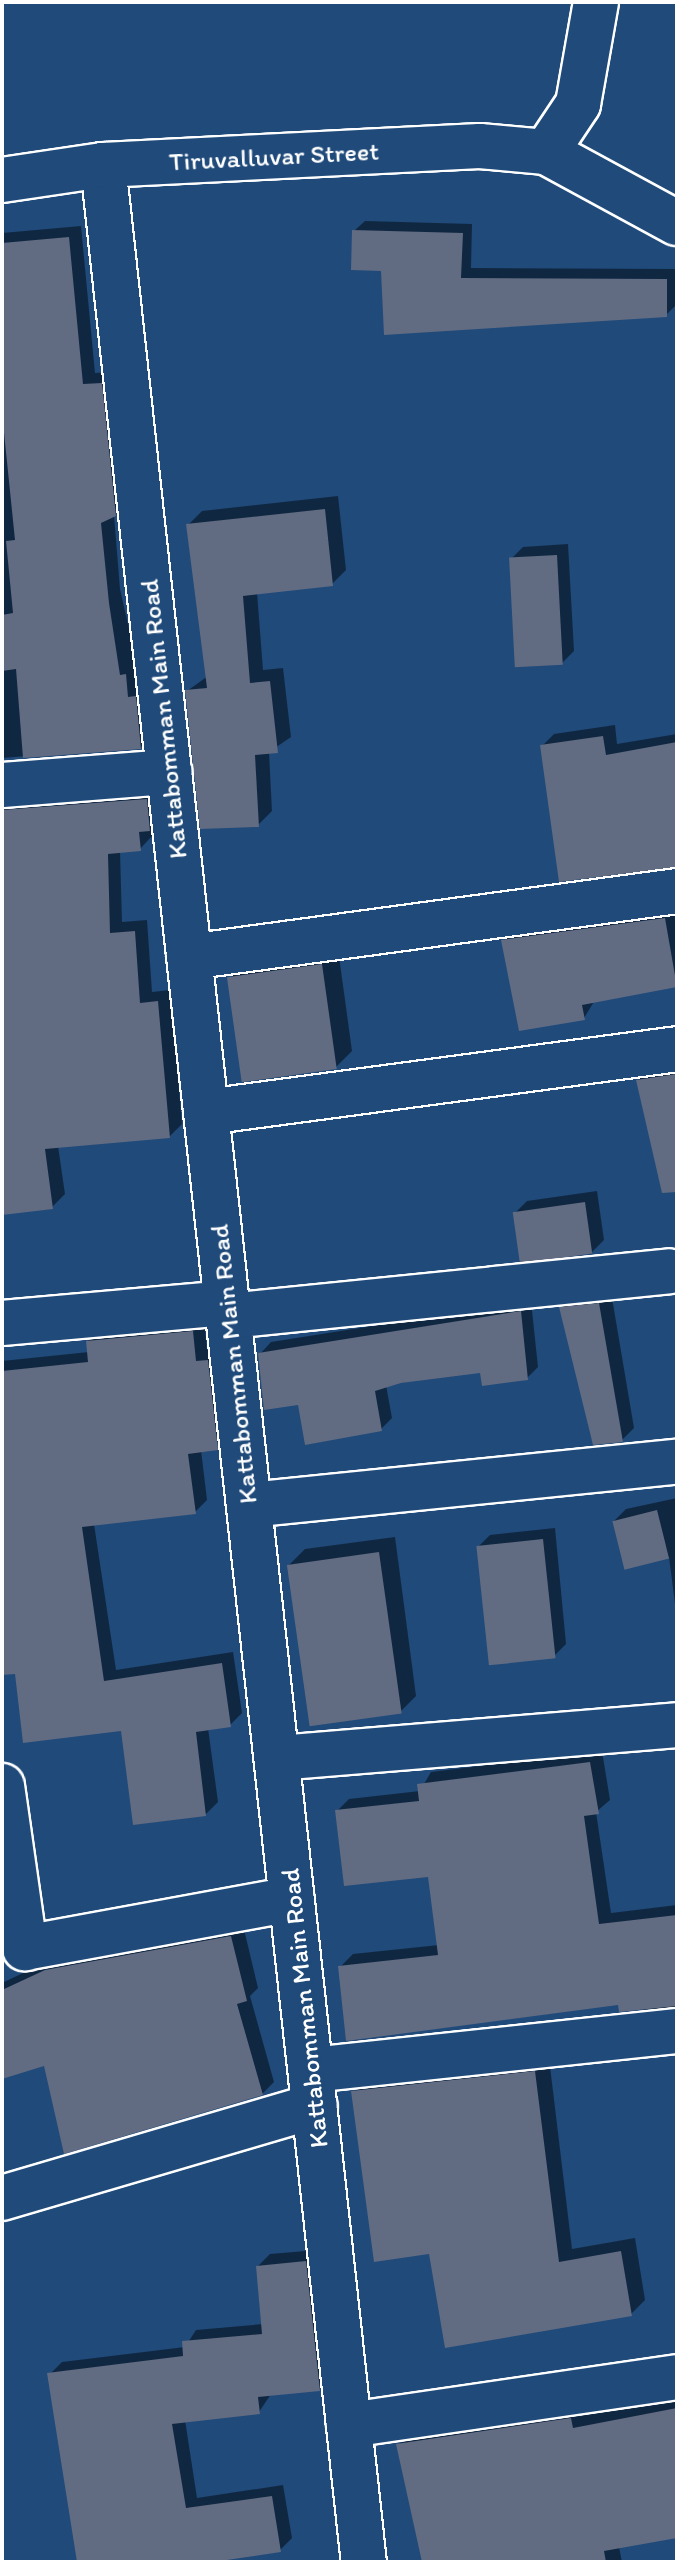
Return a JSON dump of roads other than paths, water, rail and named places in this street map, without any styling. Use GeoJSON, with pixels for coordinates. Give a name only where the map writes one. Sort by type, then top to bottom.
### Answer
{"type":"FeatureCollection","features":[{"type":"Feature","properties":{"kind":"street"},"geometry":{"type":"LineString","coordinates":[[596,2],[578,104],[546,152],[677,223]]}},
{"type":"Feature","properties":{"kind":"street","name":"Tiruvalluvar Street"},"geometry":{"type":"LineString","coordinates":[[2,180],[103,165],[480,146],[546,152]]}},
{"type":"Feature","properties":{"kind":"street","name":"Kattabomman Main Road"},"geometry":{"type":"LineString","coordinates":[[103,165],[364,2562]]}},
{"type":"Feature","properties":{"kind":"street"},"geometry":{"type":"LineString","coordinates":[[2,785],[169,772]]}},
{"type":"Feature","properties":{"kind":"street"},"geometry":{"type":"LineString","coordinates":[[189,957],[677,891]]}},
{"type":"Feature","properties":{"kind":"street"},"geometry":{"type":"LineString","coordinates":[[206,1112],[677,1049]]}},
{"type":"Feature","properties":{"kind":"street"},"geometry":{"type":"LineString","coordinates":[[2,1323],[228,1309],[669,1271]]}},
{"type":"Feature","properties":{"kind":"street"},"geometry":{"type":"LineString","coordinates":[[250,1505],[677,1462]]}},
{"type":"Feature","properties":{"kind":"street"},"geometry":{"type":"LineString","coordinates":[[277,1758],[677,1725]]}},
{"type":"Feature","properties":{"kind":"street"},"geometry":{"type":"LineString","coordinates":[[2,1786],[14,1951],[292,1899]]}},
{"type":"Feature","properties":{"kind":"street"},"geometry":{"type":"LineString","coordinates":[[2,2198],[313,2088],[677,2031]]}},
{"type":"Feature","properties":{"kind":"street"},"geometry":{"type":"LineString","coordinates":[[349,2425],[677,2377]]}}]}
